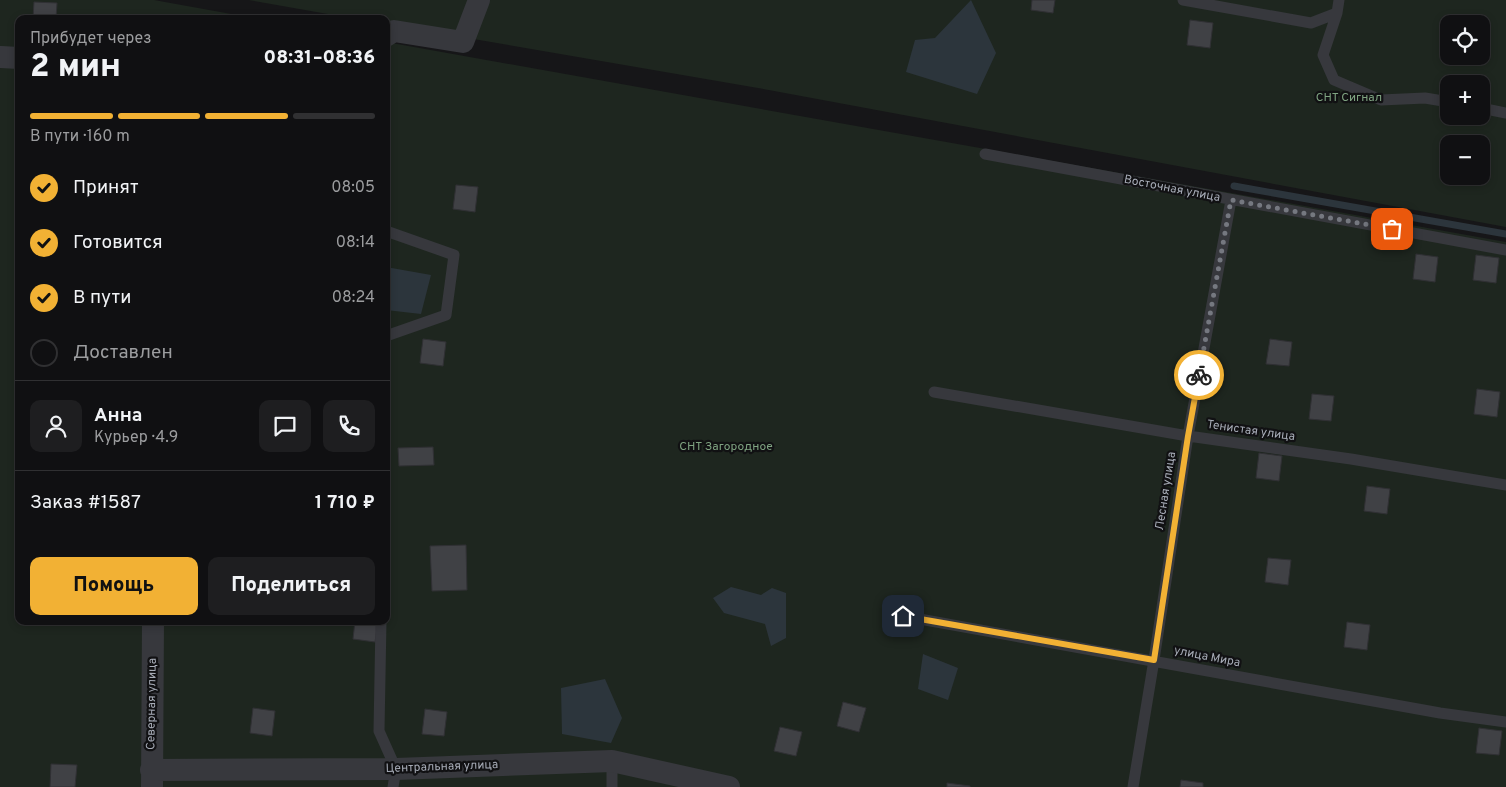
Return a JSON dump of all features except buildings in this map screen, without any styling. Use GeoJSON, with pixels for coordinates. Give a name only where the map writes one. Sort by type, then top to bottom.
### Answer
{"type":"FeatureCollection","features":[{"type":"Feature","properties":{"kind":"street"},"geometry":{"type":"LineString","coordinates":[[390,33],[463,42],[479,0]]}},
{"type":"Feature","properties":{"kind":"street","name":"Северная улица"},"geometry":{"type":"LineString","coordinates":[[152,778],[153,625]]}},
{"type":"Feature","properties":{"kind":"street","name":"Центральная улица"},"geometry":{"type":"LineString","coordinates":[[152,778],[394,778],[612,761],[730,787]]}},
{"type":"Feature","properties":{"kind":"lane"},"geometry":{"type":"LineString","coordinates":[[1183,0],[1311,23],[1337,13]]}},
{"type":"Feature","properties":{"kind":"lane"},"geometry":{"type":"LineString","coordinates":[[1339,0],[1337,13],[1323,55],[1334,80],[1381,100],[1425,98],[1440,100]]}},
{"type":"Feature","properties":{"kind":"lane"},"geometry":{"type":"LineString","coordinates":[[1490,110],[1506,113]]}},
{"type":"Feature","properties":{"kind":"lane","name":"Восточная улица"},"geometry":{"type":"LineString","coordinates":[[985,154],[1506,250]]}},
{"type":"Feature","properties":{"kind":"lane","name":"Лесная улица"},"geometry":{"type":"LineString","coordinates":[[1133,787],[1188,436],[1231,200]]}},
{"type":"Feature","properties":{"kind":"lane"},"geometry":{"type":"LineString","coordinates":[[390,232],[454,255],[446,315],[390,335]]}},
{"type":"Feature","properties":{"kind":"lane","name":"Тенистая улица"},"geometry":{"type":"LineString","coordinates":[[934,392],[1188,436],[1351,459],[1506,486]]}},
{"type":"Feature","properties":{"kind":"lane","name":"улица Мира"},"geometry":{"type":"LineString","coordinates":[[903,616],[1430,711],[1506,722]]}},
{"type":"Feature","properties":{"kind":"lane"},"geometry":{"type":"LineString","coordinates":[[381,625],[379,731],[394,778]]}},
{"type":"Feature","properties":{"kind":"lane"},"geometry":{"type":"LineString","coordinates":[[612,761],[612,787]]}},
{"type":"Feature","properties":{"kind":"green space","name":"СНТ Загородное"},"geometry":{"type":"Polygon","coordinates":[[[0,0],[154,0],[237,15],[15,15],[15,625],[390,625],[390,43],[1506,242],[1506,787],[0,787],[0,0]]]}},
{"type":"Feature","properties":{"kind":"green space","name":"СНТ Сигнал"},"geometry":{"type":"Polygon","coordinates":[[[249,0],[1506,0],[1506,227],[758,88],[390,25],[390,15],[333,15],[249,0]]]}},
{"type":"Feature","properties":{"kind":"shaded area"},"geometry":{"type":"Polygon","coordinates":[[[971,0],[996,53],[977,94],[906,72],[915,40],[935,38],[971,0]]]}},
{"type":"Feature","properties":{"kind":"shaded area"},"geometry":{"type":"Polygon","coordinates":[[[390,268],[431,275],[421,314],[390,310],[390,268]]]}},
{"type":"Feature","properties":{"kind":"shaded area"},"geometry":{"type":"Polygon","coordinates":[[[731,587],[761,595],[772,588],[786,593],[786,638],[771,646],[765,624],[724,613],[713,598],[731,587]]]}},
{"type":"Feature","properties":{"kind":"shaded area"},"geometry":{"type":"Polygon","coordinates":[[[923,654],[958,668],[948,700],[918,689],[923,654]]]}},
{"type":"Feature","properties":{"kind":"shaded area"},"geometry":{"type":"Polygon","coordinates":[[[605,679],[622,718],[611,743],[562,734],[561,688],[605,679]]]}},
{"type":"Feature","properties":{"kind":"waterway"},"geometry":{"type":"LineString","coordinates":[[1234,186],[1506,234]]}},
{"type":"Feature","properties":{"kind":"way so far"},"geometry":{"type":"LineString","coordinates":[[1199,375],[1231,200],[1392,229]]}},
{"type":"Feature","properties":{"kind":"route"},"geometry":{"type":"LineString","coordinates":[[903,616],[1154,660],[1199,375]]}}]}
